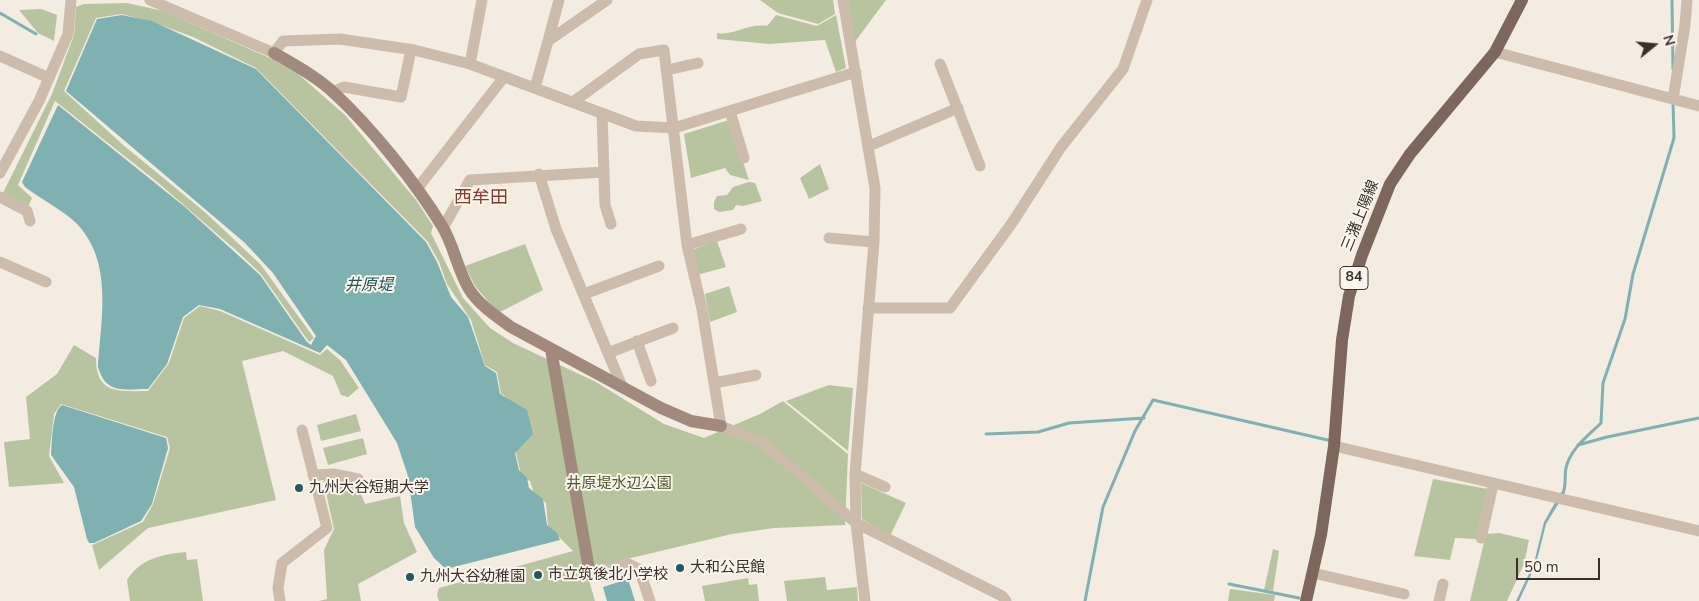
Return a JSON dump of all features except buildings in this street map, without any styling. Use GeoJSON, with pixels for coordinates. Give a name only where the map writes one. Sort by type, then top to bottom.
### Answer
{"type":"FeatureCollection","features":[{"type":"Feature","properties":{"kind":"main road","name":"三潴上陽線"},"geometry":{"type":"LineString","coordinates":[[1307,601],[1321,535],[1334,446],[1342,340],[1349,296],[1376,218],[1390,184],[1410,154],[1495,52],[1522,0]]}},
{"type":"Feature","properties":{"kind":"street"},"geometry":{"type":"LineString","coordinates":[[0,173],[39,101],[68,34],[72,0]]}},
{"type":"Feature","properties":{"kind":"street"},"geometry":{"type":"LineString","coordinates":[[150,0],[274,54],[302,69],[333,92],[359,118],[417,189],[443,228],[470,290],[482,304],[511,327],[662,408],[691,420],[721,426],[762,442],[856,523],[1002,596],[1006,601]]}},
{"type":"Feature","properties":{"kind":"street"},"geometry":{"type":"LineString","coordinates":[[470,64],[482,0]]}},
{"type":"Feature","properties":{"kind":"street"},"geometry":{"type":"LineString","coordinates":[[535,88],[559,0]]}},
{"type":"Feature","properties":{"kind":"street"},"geometry":{"type":"LineString","coordinates":[[548,41],[607,0]]}},
{"type":"Feature","properties":{"kind":"street"},"geometry":{"type":"LineString","coordinates":[[843,0],[876,188],[874,242],[855,474],[856,523],[865,601]]}},
{"type":"Feature","properties":{"kind":"street"},"geometry":{"type":"LineString","coordinates":[[868,308],[950,308],[1012,223],[1061,147],[1123,69],[1147,0]]}},
{"type":"Feature","properties":{"kind":"street"},"geometry":{"type":"LineString","coordinates":[[1673,99],[1686,26],[1687,0]]}},
{"type":"Feature","properties":{"kind":"street"},"geometry":{"type":"LineString","coordinates":[[274,54],[283,41],[340,39],[411,50],[470,64],[636,126],[674,128],[856,72]]}},
{"type":"Feature","properties":{"kind":"street"},"geometry":{"type":"LineString","coordinates":[[333,92],[344,86],[401,96],[411,50]]}},
{"type":"Feature","properties":{"kind":"street"},"geometry":{"type":"LineString","coordinates":[[573,102],[639,54],[664,50],[687,245],[702,309],[721,426]]}},
{"type":"Feature","properties":{"kind":"street"},"geometry":{"type":"LineString","coordinates":[[1495,52],[1699,106]]}},
{"type":"Feature","properties":{"kind":"street"},"geometry":{"type":"LineString","coordinates":[[0,56],[49,78]]}},
{"type":"Feature","properties":{"kind":"street"},"geometry":{"type":"LineString","coordinates":[[667,70],[698,63]]}},
{"type":"Feature","properties":{"kind":"street"},"geometry":{"type":"LineString","coordinates":[[940,64],[980,166]]}},
{"type":"Feature","properties":{"kind":"street"},"geometry":{"type":"LineString","coordinates":[[417,189],[504,76]]}},
{"type":"Feature","properties":{"kind":"street"},"geometry":{"type":"LineString","coordinates":[[869,146],[958,108]]}},
{"type":"Feature","properties":{"kind":"street"},"geometry":{"type":"LineString","coordinates":[[730,111],[744,158]]}},
{"type":"Feature","properties":{"kind":"street"},"geometry":{"type":"LineString","coordinates":[[602,113],[605,204],[611,224]]}},
{"type":"Feature","properties":{"kind":"street"},"geometry":{"type":"LineString","coordinates":[[443,228],[470,180],[539,174],[604,172]]}},
{"type":"Feature","properties":{"kind":"street"},"geometry":{"type":"LineString","coordinates":[[539,174],[556,229],[620,384]]}},
{"type":"Feature","properties":{"kind":"street"},"geometry":{"type":"LineString","coordinates":[[0,197],[27,211],[30,221]]}},
{"type":"Feature","properties":{"kind":"street"},"geometry":{"type":"LineString","coordinates":[[687,245],[741,229]]}},
{"type":"Feature","properties":{"kind":"street"},"geometry":{"type":"LineString","coordinates":[[829,238],[874,242]]}},
{"type":"Feature","properties":{"kind":"street"},"geometry":{"type":"LineString","coordinates":[[0,262],[46,282]]}},
{"type":"Feature","properties":{"kind":"street"},"geometry":{"type":"LineString","coordinates":[[584,294],[658,266]]}},
{"type":"Feature","properties":{"kind":"street"},"geometry":{"type":"LineString","coordinates":[[608,353],[673,328]]}},
{"type":"Feature","properties":{"kind":"street"},"geometry":{"type":"LineString","coordinates":[[637,342],[651,381]]}},
{"type":"Feature","properties":{"kind":"street"},"geometry":{"type":"LineString","coordinates":[[551,349],[590,575],[626,563],[639,569],[650,601]]}},
{"type":"Feature","properties":{"kind":"street"},"geometry":{"type":"LineString","coordinates":[[714,383],[756,375]]}},
{"type":"Feature","properties":{"kind":"street"},"geometry":{"type":"LineString","coordinates":[[280,601],[278,588],[282,563],[327,528],[302,430]]}},
{"type":"Feature","properties":{"kind":"street"},"geometry":{"type":"LineString","coordinates":[[1334,446],[1493,485],[1699,531]]}},
{"type":"Feature","properties":{"kind":"street"},"geometry":{"type":"LineString","coordinates":[[313,475],[334,474],[358,479]]}},
{"type":"Feature","properties":{"kind":"street"},"geometry":{"type":"LineString","coordinates":[[855,474],[885,487]]}},
{"type":"Feature","properties":{"kind":"street"},"geometry":{"type":"LineString","coordinates":[[1480,538],[1493,485]]}},
{"type":"Feature","properties":{"kind":"street"},"geometry":{"type":"LineString","coordinates":[[1312,573],[1404,594]]}},
{"type":"Feature","properties":{"kind":"street"},"geometry":{"type":"LineString","coordinates":[[1439,601],[1443,584]]}},
{"type":"Feature","properties":{"kind":"green space"},"geometry":{"type":"Polygon","coordinates":[[[760,0],[833,0],[835,14],[818,24],[778,13],[760,0]]]}},
{"type":"Feature","properties":{"kind":"green space"},"geometry":{"type":"Polygon","coordinates":[[[847,0],[886,0],[854,43],[847,0]]]}},
{"type":"Feature","properties":{"kind":"green space","name":"井原堤水辺公園"},"geometry":{"type":"Polygon","coordinates":[[[127,3],[163,11],[272,59],[297,73],[345,115],[416,200],[433,226],[431,233],[463,298],[490,328],[513,343],[596,382],[664,424],[704,438],[762,413],[783,401],[848,454],[845,525],[774,528],[732,534],[593,567],[583,560],[595,601],[439,601],[437,595],[439,588],[573,551],[548,526],[546,503],[534,493],[530,481],[522,478],[516,453],[501,441],[495,410],[505,396],[501,394],[497,372],[485,365],[471,320],[447,284],[439,262],[428,242],[256,68],[193,37],[153,22],[122,14],[96,18],[64,91],[122,144],[206,213],[261,265],[314,338],[309,342],[261,274],[238,252],[156,181],[55,101],[18,185],[32,198],[27,209],[3,193],[52,94],[74,35],[76,7],[84,4],[127,3]]]}},
{"type":"Feature","properties":{"kind":"green space"},"geometry":{"type":"Polygon","coordinates":[[[41,9],[57,15],[54,41],[38,33],[19,10],[41,9]]]}},
{"type":"Feature","properties":{"kind":"green space"},"geometry":{"type":"Polygon","coordinates":[[[776,15],[817,26],[836,15],[846,68],[836,72],[825,40],[769,44],[717,39],[717,33],[729,33],[753,26],[767,26],[776,15]]]}},
{"type":"Feature","properties":{"kind":"green space"},"geometry":{"type":"Polygon","coordinates":[[[729,120],[749,180],[730,175],[725,168],[691,178],[684,134],[729,120]]]}},
{"type":"Feature","properties":{"kind":"green space"},"geometry":{"type":"Polygon","coordinates":[[[820,164],[829,189],[809,199],[800,178],[820,164]]]}},
{"type":"Feature","properties":{"kind":"green space"},"geometry":{"type":"Polygon","coordinates":[[[749,182],[755,183],[762,201],[743,206],[736,205],[733,210],[719,212],[714,209],[714,202],[717,196],[727,195],[733,187],[749,182]]]}},
{"type":"Feature","properties":{"kind":"green space"},"geometry":{"type":"Polygon","coordinates":[[[717,241],[726,267],[697,275],[692,250],[717,241]]]}},
{"type":"Feature","properties":{"kind":"green space"},"geometry":{"type":"Polygon","coordinates":[[[525,244],[543,290],[498,313],[475,286],[465,266],[525,244]]]}},
{"type":"Feature","properties":{"kind":"green space"},"geometry":{"type":"Polygon","coordinates":[[[729,286],[737,312],[710,322],[705,294],[729,286]]]}},
{"type":"Feature","properties":{"kind":"green space"},"geometry":{"type":"Polygon","coordinates":[[[200,306],[220,311],[320,355],[327,349],[340,360],[359,388],[348,397],[341,395],[333,376],[283,351],[242,361],[276,500],[148,528],[99,570],[92,545],[143,522],[153,504],[170,448],[167,437],[61,404],[54,414],[49,456],[64,483],[9,487],[4,442],[30,439],[26,397],[57,374],[74,345],[96,358],[100,379],[105,385],[119,390],[148,391],[169,363],[184,318],[200,306]]]}},
{"type":"Feature","properties":{"kind":"green space"},"geometry":{"type":"Polygon","coordinates":[[[829,385],[853,388],[848,451],[786,401],[829,385]]]}},
{"type":"Feature","properties":{"kind":"green space"},"geometry":{"type":"Polygon","coordinates":[[[356,414],[361,431],[321,441],[317,425],[356,414]]]}},
{"type":"Feature","properties":{"kind":"green space"},"geometry":{"type":"Polygon","coordinates":[[[363,438],[367,454],[328,465],[323,448],[363,438]]]}},
{"type":"Feature","properties":{"kind":"green space"},"geometry":{"type":"Polygon","coordinates":[[[334,476],[357,484],[365,504],[400,496],[404,523],[417,552],[358,584],[361,601],[319,601],[327,599],[324,550],[334,529],[323,479],[334,476]]]}},
{"type":"Feature","properties":{"kind":"green space"},"geometry":{"type":"Polygon","coordinates":[[[1433,479],[1488,489],[1477,539],[1455,538],[1450,560],[1414,556],[1433,479]]]}},
{"type":"Feature","properties":{"kind":"green space"},"geometry":{"type":"Polygon","coordinates":[[[861,483],[906,503],[890,536],[862,519],[861,483]]]}},
{"type":"Feature","properties":{"kind":"green space"},"geometry":{"type":"Polygon","coordinates":[[[1499,533],[1529,540],[1524,564],[1507,601],[1470,601],[1486,534],[1499,533]]]}},
{"type":"Feature","properties":{"kind":"green space"},"geometry":{"type":"Polygon","coordinates":[[[1273,549],[1279,551],[1273,591],[1264,590],[1273,549]]]}},
{"type":"Feature","properties":{"kind":"green space"},"geometry":{"type":"Polygon","coordinates":[[[186,552],[187,560],[197,559],[203,601],[130,601],[127,580],[138,567],[160,556],[186,552]]]}},
{"type":"Feature","properties":{"kind":"green space"},"geometry":{"type":"Polygon","coordinates":[[[825,577],[827,590],[857,587],[858,601],[787,601],[784,581],[825,577]]]}},
{"type":"Feature","properties":{"kind":"green space"},"geometry":{"type":"Polygon","coordinates":[[[748,578],[749,585],[757,584],[759,601],[705,601],[702,586],[748,578]]]}},
{"type":"Feature","properties":{"kind":"green space"},"geometry":{"type":"Polygon","coordinates":[[[1230,589],[1275,595],[1274,601],[1228,601],[1230,589]]]}},
{"type":"Feature","properties":{"kind":"water","name":"井原堤"},"geometry":{"type":"Polygon","coordinates":[[[122,15],[152,21],[256,69],[426,242],[437,262],[451,297],[468,317],[485,366],[496,373],[500,394],[527,410],[533,434],[515,453],[519,470],[527,478],[529,488],[543,499],[547,525],[557,533],[560,540],[446,569],[434,558],[415,527],[408,476],[397,443],[346,360],[327,345],[320,353],[220,309],[199,305],[183,317],[167,364],[148,389],[117,388],[106,382],[101,376],[98,367],[102,291],[100,272],[95,254],[87,237],[75,222],[25,187],[22,182],[58,105],[185,207],[260,275],[307,342],[311,345],[316,336],[273,273],[245,243],[66,91],[97,19],[122,15]]]}},
{"type":"Feature","properties":{"kind":"water"},"geometry":{"type":"Polygon","coordinates":[[[62,405],[166,438],[168,448],[152,504],[141,521],[94,543],[89,543],[87,539],[74,487],[51,455],[54,420],[62,405]]]}},
{"type":"Feature","properties":{"kind":"water"},"geometry":{"type":"Polygon","coordinates":[[[1561,492],[1565,493],[1546,524],[1536,564],[1519,601],[1516,601],[1534,563],[1544,522],[1561,492]]]}},
{"type":"Feature","properties":{"kind":"water"},"geometry":{"type":"Polygon","coordinates":[[[628,579],[635,601],[607,601],[603,587],[628,579]]]}},
{"type":"Feature","properties":{"kind":"waterway"},"geometry":{"type":"LineString","coordinates":[[1672,0],[1673,69]]}},
{"type":"Feature","properties":{"kind":"waterway"},"geometry":{"type":"LineString","coordinates":[[0,13],[36,34]]}},
{"type":"Feature","properties":{"kind":"waterway"},"geometry":{"type":"LineString","coordinates":[[1562,495],[1566,468],[1571,455],[1580,443],[1601,423],[1603,383],[1625,319],[1633,274],[1674,138],[1673,101]]}},
{"type":"Feature","properties":{"kind":"waterway"},"geometry":{"type":"LineString","coordinates":[[1085,601],[1103,507],[1135,431],[1153,400],[1332,441]]}},
{"type":"Feature","properties":{"kind":"waterway"},"geometry":{"type":"LineString","coordinates":[[986,434],[1038,432],[1069,423],[1144,418]]}},
{"type":"Feature","properties":{"kind":"waterway"},"geometry":{"type":"LineString","coordinates":[[1578,445],[1699,418]]}},
{"type":"Feature","properties":{"kind":"waterway"},"geometry":{"type":"LineString","coordinates":[[1229,584],[1299,598]]}},
{"type":"Feature","properties":{"kind":"place","name":"九州大谷短期大学"},"geometry":{"type":"Point","coordinates":[299,488]}},
{"type":"Feature","properties":{"kind":"place","name":"大和公民館"},"geometry":{"type":"Point","coordinates":[680,568]}},
{"type":"Feature","properties":{"kind":"place","name":"市立筑後北小学校"},"geometry":{"type":"Point","coordinates":[538,575]}},
{"type":"Feature","properties":{"kind":"place","name":"九州大谷幼稚園"},"geometry":{"type":"Point","coordinates":[410,577]}},
{"type":"Feature","properties":{"kind":"district","name":"西牟田"},"geometry":{"type":"Point","coordinates":[481,199]}}]}
